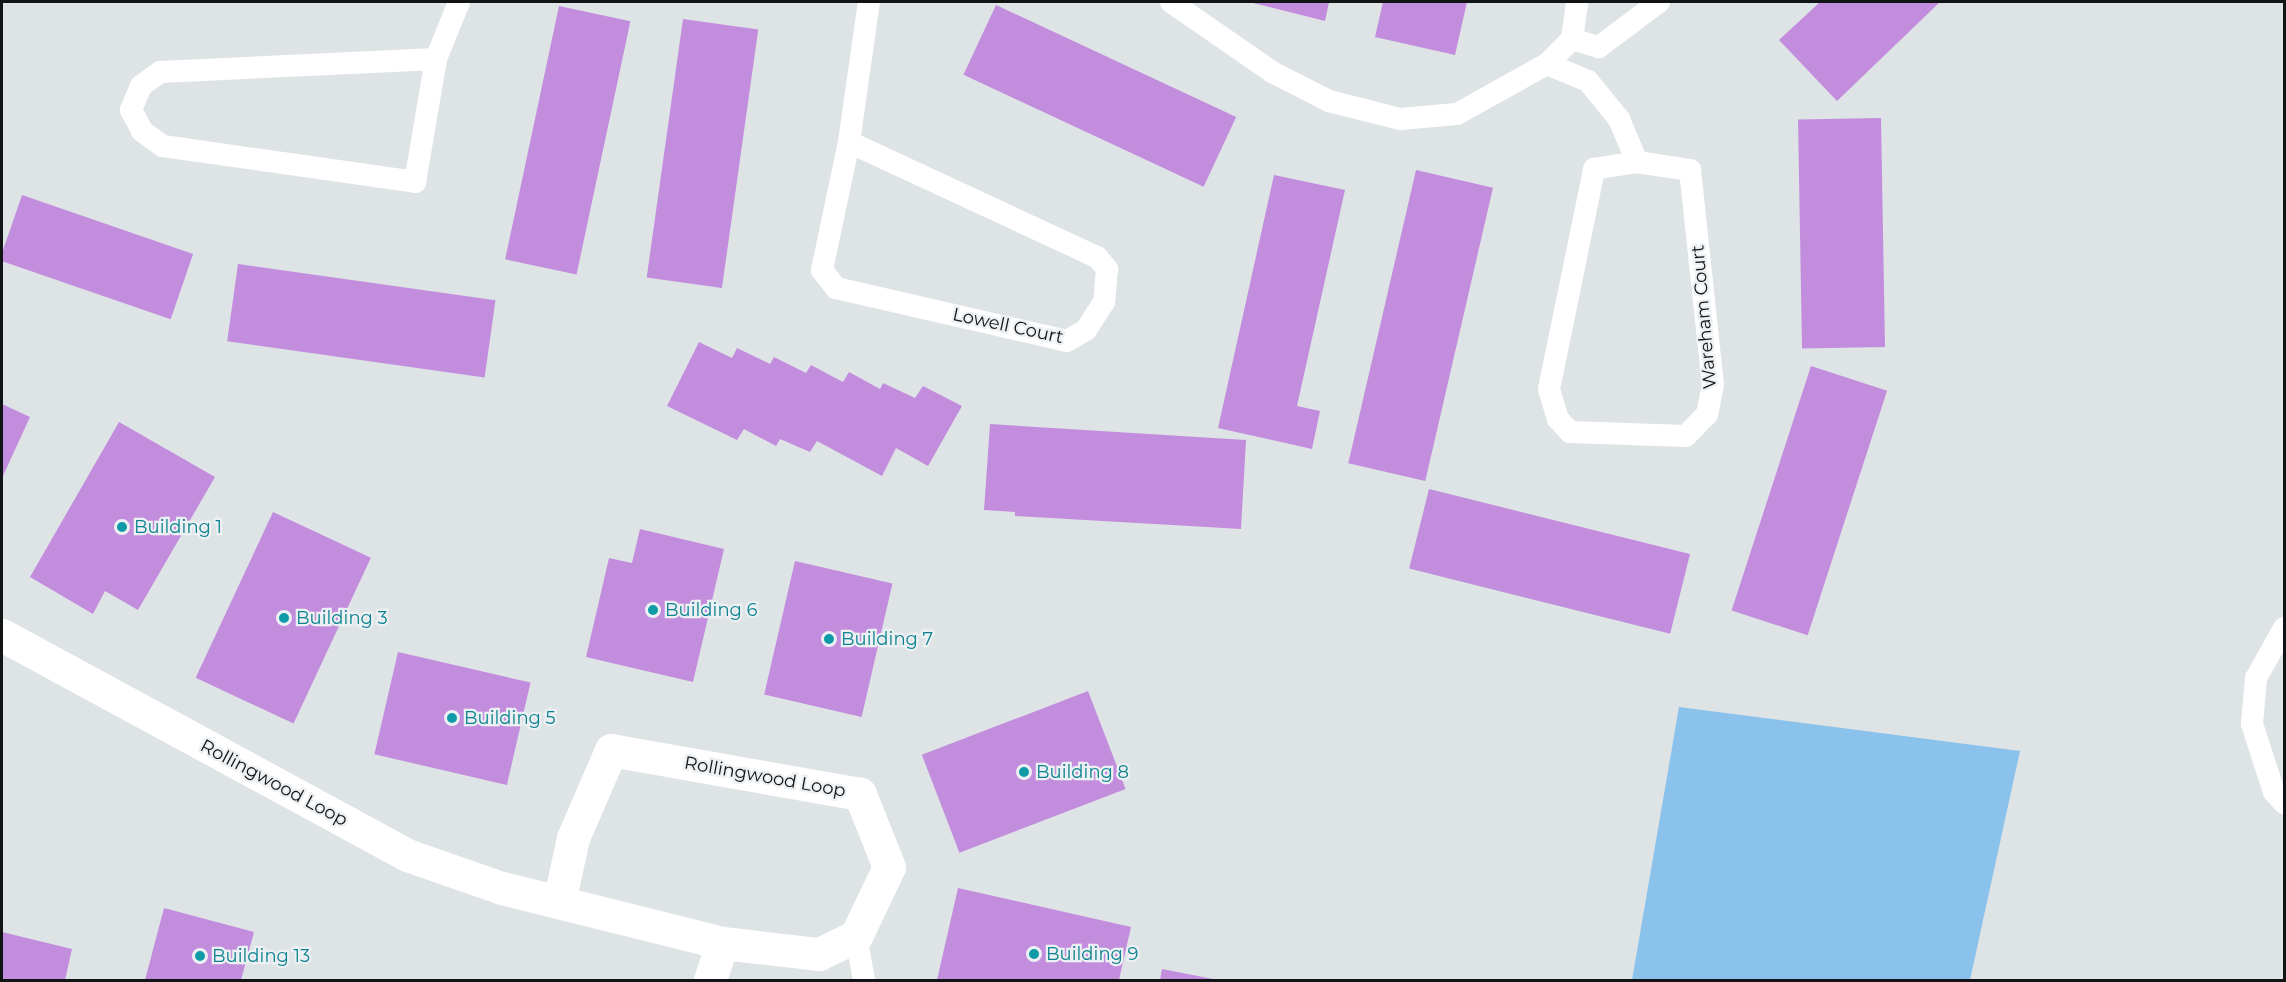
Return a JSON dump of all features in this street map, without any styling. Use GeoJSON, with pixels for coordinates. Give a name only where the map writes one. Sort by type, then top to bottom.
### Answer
{"type":"FeatureCollection","features":[{"type":"Feature","properties":{"kind":"street","name":"Rollingwood Loop"},"geometry":{"type":"LineString","coordinates":[[2,635],[407,855],[502,888],[722,943],[819,954],[856,936],[889,867],[861,794],[611,750],[573,838],[559,902]]}},
{"type":"Feature","properties":{"kind":"street"},"geometry":{"type":"LineString","coordinates":[[710,981],[722,943]]}},
{"type":"Feature","properties":{"kind":"lane"},"geometry":{"type":"LineString","coordinates":[[435,59],[160,72],[141,86],[131,110],[142,131],[163,146],[415,182],[435,59],[459,2]]}},
{"type":"Feature","properties":{"kind":"lane","name":"Lowell Court"},"geometry":{"type":"LineString","coordinates":[[849,142],[1097,257],[1107,269],[1104,302],[1086,330],[1067,341],[836,288],[822,270],[849,142],[869,2]]}},
{"type":"Feature","properties":{"kind":"lane"},"geometry":{"type":"LineString","coordinates":[[1171,2],[1272,72],[1320,96],[1400,119],[1457,114],[1547,64],[1572,39],[1577,2]]}},
{"type":"Feature","properties":{"kind":"lane"},"geometry":{"type":"LineString","coordinates":[[1572,39],[1599,47],[1659,2]]}},
{"type":"Feature","properties":{"kind":"lane"},"geometry":{"type":"LineString","coordinates":[[1547,64],[1588,81],[1619,119],[1637,162]]}},
{"type":"Feature","properties":{"kind":"lane","name":"Wareham Court"},"geometry":{"type":"LineString","coordinates":[[1637,162],[1690,170],[1713,384],[1707,414],[1686,436],[1570,432],[1558,419],[1549,389],[1594,168],[1637,162]]}},
{"type":"Feature","properties":{"kind":"lane"},"geometry":{"type":"LineString","coordinates":[[2284,628],[2256,678],[2252,724],[2274,792],[2284,803]]}},
{"type":"Feature","properties":{"kind":"lane"},"geometry":{"type":"LineString","coordinates":[[856,936],[864,981]]}},
{"type":"Feature","properties":{"kind":"shaded area"},"geometry":{"type":"Polygon","coordinates":[[[1679,707],[2020,751],[1970,980],[1632,980],[1679,707]]]}},
{"type":"Feature","properties":{"kind":"building"},"geometry":{"type":"Polygon","coordinates":[[[1249,2],[1329,2],[1325,21],[1249,2]]]}},
{"type":"Feature","properties":{"kind":"building"},"geometry":{"type":"Polygon","coordinates":[[[1383,2],[1467,2],[1455,55],[1375,37],[1383,2]]]}},
{"type":"Feature","properties":{"kind":"building"},"geometry":{"type":"Polygon","coordinates":[[[1820,2],[1940,2],[1837,101],[1779,40],[1820,2]]]}},
{"type":"Feature","properties":{"kind":"building"},"geometry":{"type":"Polygon","coordinates":[[[996,5],[1236,117],[1204,187],[963,75],[996,5]]]}},
{"type":"Feature","properties":{"kind":"building"},"geometry":{"type":"Polygon","coordinates":[[[559,6],[630,21],[577,275],[505,259],[559,6]]]}},
{"type":"Feature","properties":{"kind":"building"},"geometry":{"type":"Polygon","coordinates":[[[683,19],[758,30],[722,288],[647,277],[683,19]]]}},
{"type":"Feature","properties":{"kind":"building"},"geometry":{"type":"Polygon","coordinates":[[[1881,118],[1885,347],[1802,348],[1798,119],[1881,118]]]}},
{"type":"Feature","properties":{"kind":"building"},"geometry":{"type":"Polygon","coordinates":[[[1416,170],[1493,188],[1425,481],[1348,463],[1416,170]]]}},
{"type":"Feature","properties":{"kind":"building"},"geometry":{"type":"Polygon","coordinates":[[[1274,175],[1345,190],[1297,406],[1320,411],[1312,449],[1218,428],[1274,175]]]}},
{"type":"Feature","properties":{"kind":"building"},"geometry":{"type":"Polygon","coordinates":[[[22,195],[193,254],[171,319],[2,261],[2,253],[22,195]]]}},
{"type":"Feature","properties":{"kind":"building"},"geometry":{"type":"Polygon","coordinates":[[[238,264],[495,300],[485,377],[227,341],[238,264]]]}},
{"type":"Feature","properties":{"kind":"building"},"geometry":{"type":"Polygon","coordinates":[[[699,342],[732,358],[737,348],[770,364],[774,357],[806,373],[811,365],[843,382],[849,372],[880,389],[883,383],[915,398],[923,386],[962,406],[928,466],[896,448],[882,476],[817,441],[810,452],[780,439],[776,446],[744,429],[737,440],[667,406],[699,342]]]}},
{"type":"Feature","properties":{"kind":"building"},"geometry":{"type":"Polygon","coordinates":[[[1811,366],[1887,391],[1808,635],[1732,610],[1811,366]]]}},
{"type":"Feature","properties":{"kind":"building"},"geometry":{"type":"Polygon","coordinates":[[[2,404],[30,417],[2,478],[2,404]]]}},
{"type":"Feature","properties":{"kind":"building","name":"Building 1"},"geometry":{"type":"Polygon","coordinates":[[[119,422],[215,477],[138,610],[105,591],[93,614],[30,577],[119,422]]]}},
{"type":"Feature","properties":{"kind":"building"},"geometry":{"type":"Polygon","coordinates":[[[990,424],[1246,440],[1241,529],[1015,516],[1015,512],[984,510],[990,424]]]}},
{"type":"Feature","properties":{"kind":"building"},"geometry":{"type":"Polygon","coordinates":[[[1429,489],[1690,554],[1670,634],[1409,569],[1429,489]]]}},
{"type":"Feature","properties":{"kind":"building","name":"Building 3"},"geometry":{"type":"Polygon","coordinates":[[[273,512],[371,558],[294,723],[196,678],[273,512]]]}},
{"type":"Feature","properties":{"kind":"building","name":"Building 6"},"geometry":{"type":"Polygon","coordinates":[[[640,529],[724,549],[693,682],[586,657],[609,558],[632,563],[640,529]]]}},
{"type":"Feature","properties":{"kind":"building","name":"Building 7"},"geometry":{"type":"Polygon","coordinates":[[[795,561],[892,583],[862,717],[764,694],[795,561]]]}},
{"type":"Feature","properties":{"kind":"building","name":"Building 5"},"geometry":{"type":"Polygon","coordinates":[[[398,652],[531,683],[507,785],[374,754],[398,652]]]}},
{"type":"Feature","properties":{"kind":"building","name":"Building 8"},"geometry":{"type":"Polygon","coordinates":[[[1088,691],[1126,789],[959,853],[922,755],[1088,691]]]}},
{"type":"Feature","properties":{"kind":"building","name":"Building 9"},"geometry":{"type":"Polygon","coordinates":[[[958,888],[1131,927],[1119,980],[937,980],[958,888]]]}},
{"type":"Feature","properties":{"kind":"building","name":"Building 13"},"geometry":{"type":"Polygon","coordinates":[[[164,908],[254,932],[241,980],[145,980],[164,908]]]}},
{"type":"Feature","properties":{"kind":"building"},"geometry":{"type":"Polygon","coordinates":[[[2,932],[72,949],[65,980],[2,980],[2,932]]]}},
{"type":"Feature","properties":{"kind":"building"},"geometry":{"type":"Polygon","coordinates":[[[1162,969],[1213,979],[1213,980],[1160,980],[1162,969]]]}},
{"type":"Feature","properties":{"kind":"place","name":"Building 1"},"geometry":{"type":"Point","coordinates":[122,527]}},
{"type":"Feature","properties":{"kind":"place","name":"Building 6"},"geometry":{"type":"Point","coordinates":[653,610]}},
{"type":"Feature","properties":{"kind":"place","name":"Building 3"},"geometry":{"type":"Point","coordinates":[284,618]}},
{"type":"Feature","properties":{"kind":"place","name":"Building 7"},"geometry":{"type":"Point","coordinates":[829,639]}},
{"type":"Feature","properties":{"kind":"place","name":"Building 5"},"geometry":{"type":"Point","coordinates":[452,718]}},
{"type":"Feature","properties":{"kind":"place","name":"Building 8"},"geometry":{"type":"Point","coordinates":[1024,772]}},
{"type":"Feature","properties":{"kind":"place","name":"Building 9"},"geometry":{"type":"Point","coordinates":[1034,954]}},
{"type":"Feature","properties":{"kind":"place","name":"Building 13"},"geometry":{"type":"Point","coordinates":[200,956]}}]}
